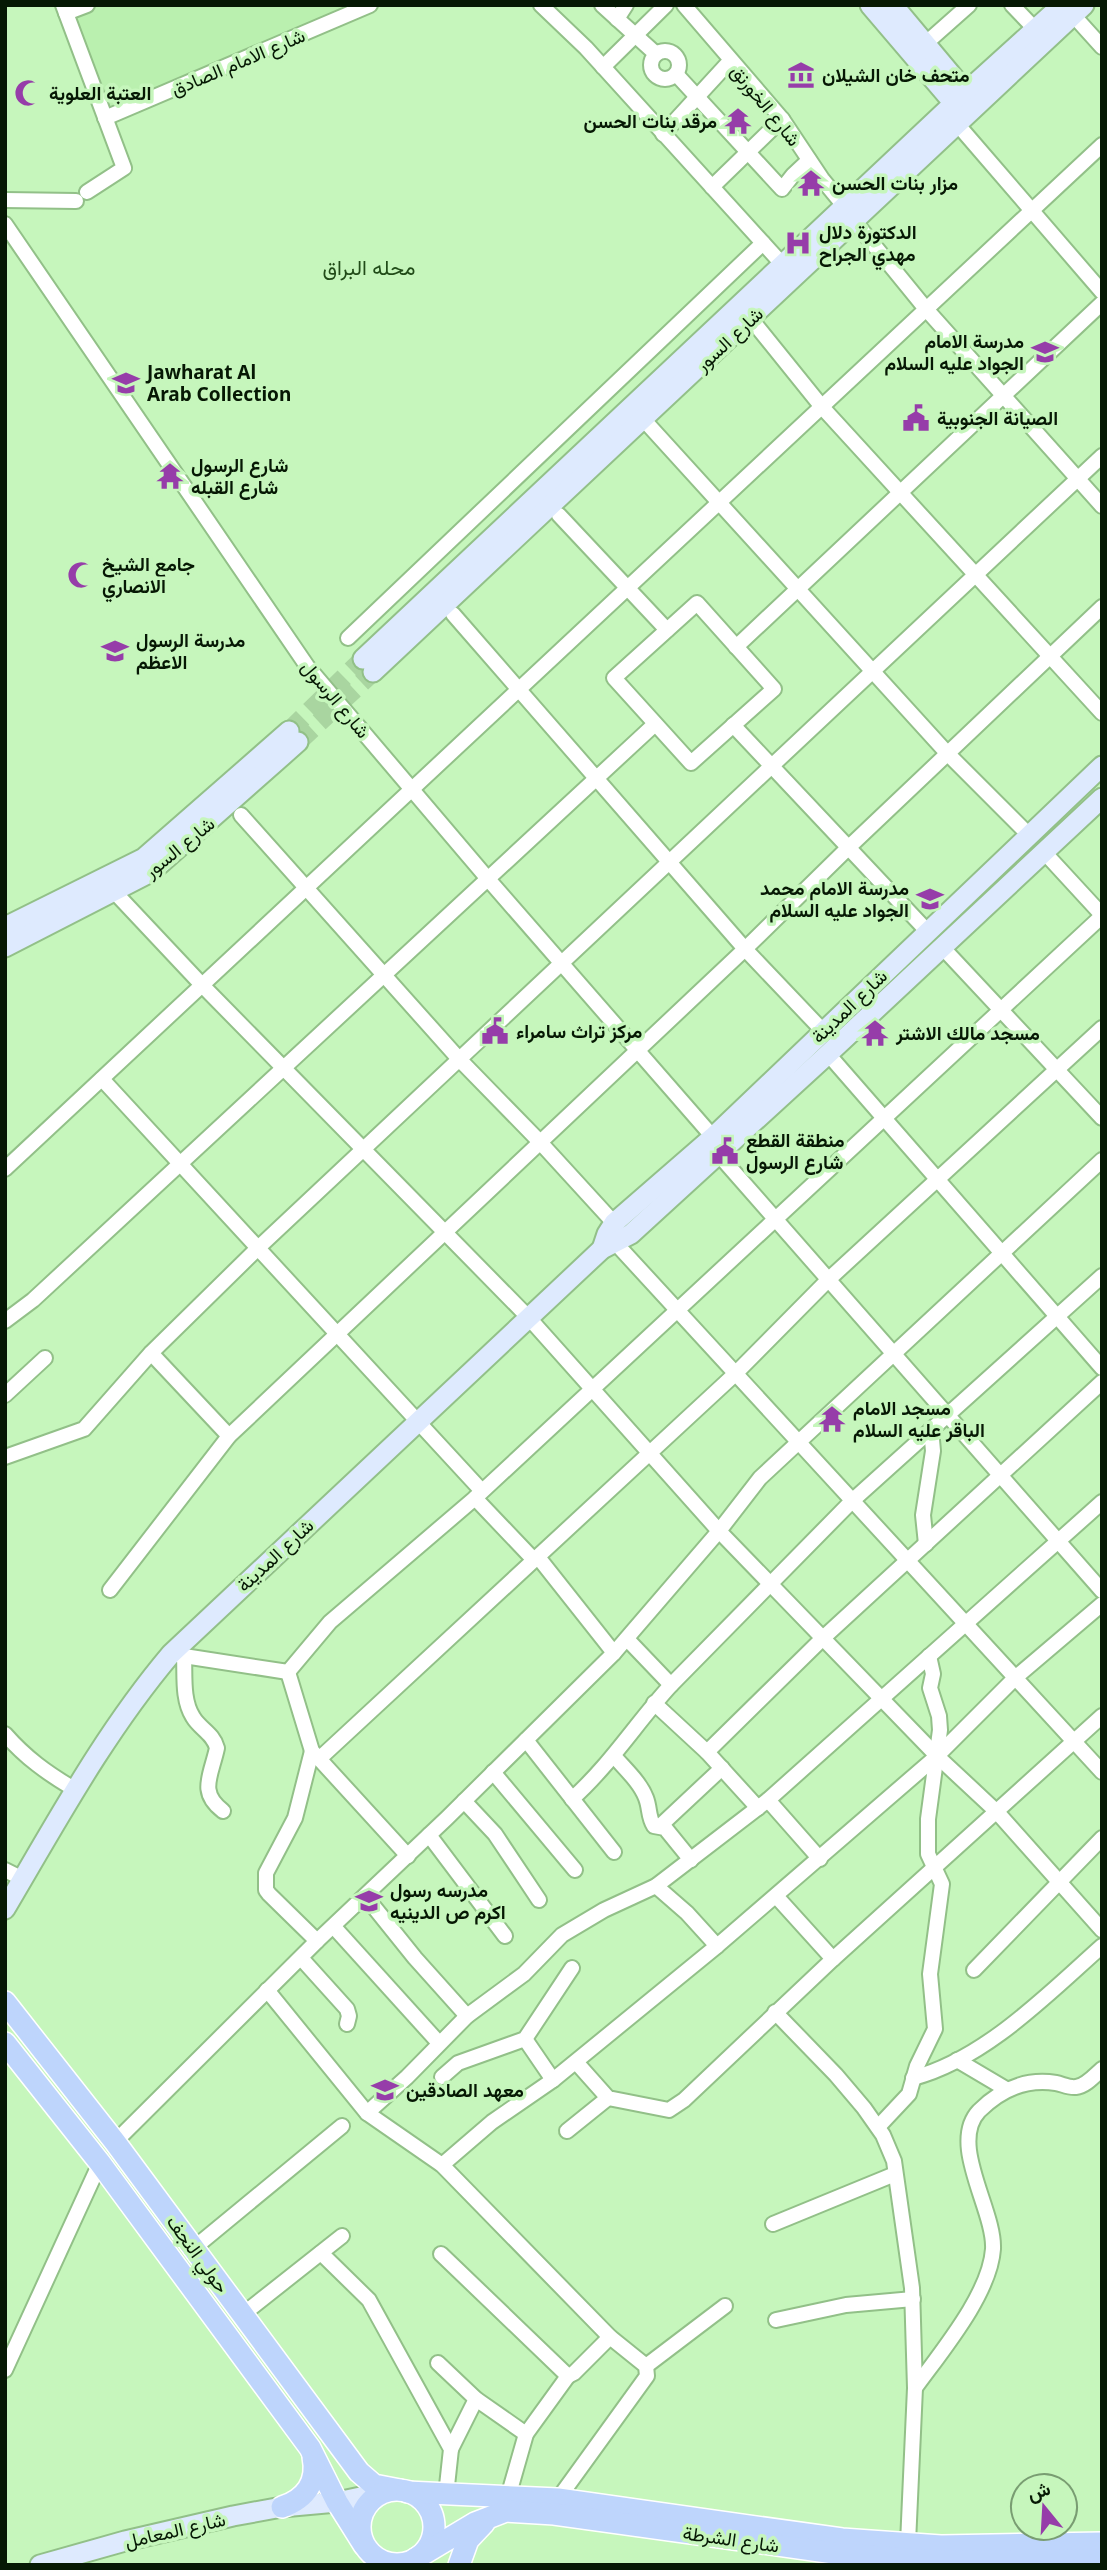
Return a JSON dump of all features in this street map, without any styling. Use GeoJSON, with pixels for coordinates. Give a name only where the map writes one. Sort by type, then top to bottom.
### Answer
{"type":"FeatureCollection","features":[{"type":"Feature","properties":{"kind":"main road"},"geometry":{"type":"LineString","coordinates":[[870,5],[964,109]]}},
{"type":"Feature","properties":{"kind":"main road"},"geometry":{"type":"LineString","coordinates":[[893,5],[925,44],[964,109]]}},
{"type":"Feature","properties":{"kind":"main road","name":"شارع السور"},"geometry":{"type":"LineString","coordinates":[[1021,55],[1035,30],[1073,9]]}},
{"type":"Feature","properties":{"kind":"main road","name":"شارع السور"},"geometry":{"type":"LineString","coordinates":[[850,214],[783,265],[368,666],[644,420],[751,319],[850,214],[1073,9]]}},
{"type":"Feature","properties":{"kind":"main road","name":"شارع السور"},"geometry":{"type":"LineString","coordinates":[[5,927],[108,886],[151,873],[293,736]]}},
{"type":"Feature","properties":{"kind":"main road","name":"شارع المدينة"},"geometry":{"type":"LineString","coordinates":[[716,1146],[823,1031],[1102,766]]}},
{"type":"Feature","properties":{"kind":"main road","name":"شارع المدينة"},"geometry":{"type":"LineString","coordinates":[[5,1909],[14,1875],[144,1686],[417,1421],[529,1318],[610,1237],[828,1054],[1102,798]]}},
{"type":"Feature","properties":{"kind":"main road","name":"شارع السور"},"geometry":{"type":"LineString","coordinates":[[5,947],[108,886]]}},
{"type":"Feature","properties":{"kind":"main road","name":"حولي النجف"},"geometry":{"type":"LineString","coordinates":[[5,2002],[116,2143],[359,2472],[374,2485],[399,2491]]}},
{"type":"Feature","properties":{"kind":"main road"},"geometry":{"type":"LineString","coordinates":[[5,2043],[100,2163],[310,2448],[337,2502],[376,2556]]}},
{"type":"Feature","properties":{"kind":"main road"},"geometry":{"type":"LineString","coordinates":[[80,2137],[94,2135],[99,2122]]}},
{"type":"Feature","properties":{"kind":"main road"},"geometry":{"type":"LineString","coordinates":[[100,2163],[102,2150],[116,2143]]}},
{"type":"Feature","properties":{"kind":"main road"},"geometry":{"type":"LineString","coordinates":[[282,2507],[302,2498],[313,2480],[315,2469],[310,2448]]}},
{"type":"Feature","properties":{"kind":"main road"},"geometry":{"type":"LineString","coordinates":[[376,2556],[359,2528],[363,2511],[374,2498],[399,2491],[424,2502],[433,2521],[446,2565]]}},
{"type":"Feature","properties":{"kind":"main road","name":"شارع الشرطة"},"geometry":{"type":"LineString","coordinates":[[399,2491],[446,2495],[554,2514],[841,2554],[940,2561],[1102,2560]]}},
{"type":"Feature","properties":{"kind":"main road","name":"شارع المعامل"},"geometry":{"type":"LineString","coordinates":[[40,2565],[125,2541],[282,2507],[337,2502],[399,2491]]}},
{"type":"Feature","properties":{"kind":"main road","name":"شارع الشرطة"},"geometry":{"type":"LineString","coordinates":[[415,2559],[507,2504],[558,2499],[842,2539],[941,2546],[1102,2543]]}},
{"type":"Feature","properties":{"kind":"main road"},"geometry":{"type":"LineString","coordinates":[[459,2565],[468,2540],[507,2504]]}},
{"type":"Feature","properties":{"kind":"main road"},"geometry":{"type":"LineString","coordinates":[[313,2505],[326,2511],[376,2556],[396,2564],[415,2559],[428,2547],[432,2538],[433,2521]]}},
{"type":"Feature","properties":{"kind":"street"},"geometry":{"type":"LineString","coordinates":[[5,200],[81,197],[124,168],[64,9],[87,5]]}},
{"type":"Feature","properties":{"kind":"street","name":"شارع الامام الصادق"},"geometry":{"type":"LineString","coordinates":[[105,118],[370,5]]}},
{"type":"Feature","properties":{"kind":"street"},"geometry":{"type":"LineString","coordinates":[[541,5],[603,67],[783,265]]}},
{"type":"Feature","properties":{"kind":"street"},"geometry":{"type":"LineString","coordinates":[[602,5],[656,54]]}},
{"type":"Feature","properties":{"kind":"street"},"geometry":{"type":"LineString","coordinates":[[617,19],[626,5]]}},
{"type":"Feature","properties":{"kind":"street"},"geometry":{"type":"LineString","coordinates":[[603,67],[666,5]]}},
{"type":"Feature","properties":{"kind":"street","name":"شارع الخورنق"},"geometry":{"type":"LineString","coordinates":[[684,5],[782,119],[809,160],[926,309],[1102,506]]}},
{"type":"Feature","properties":{"kind":"street"},"geometry":{"type":"LineString","coordinates":[[925,44],[968,5]]}},
{"type":"Feature","properties":{"kind":"street"},"geometry":{"type":"LineString","coordinates":[[1012,5],[1035,30]]}},
{"type":"Feature","properties":{"kind":"street"},"geometry":{"type":"LineString","coordinates":[[1073,9],[1102,47]]}},
{"type":"Feature","properties":{"kind":"street"},"geometry":{"type":"LineString","coordinates":[[664,51],[673,53],[679,61],[676,74],[663,79],[655,75],[651,62],[656,54],[664,51]]}},
{"type":"Feature","properties":{"kind":"street"},"geometry":{"type":"LineString","coordinates":[[663,134],[730,61]]}},
{"type":"Feature","properties":{"kind":"street"},"geometry":{"type":"LineString","coordinates":[[676,74],[782,189],[809,160]]}},
{"type":"Feature","properties":{"kind":"street"},"geometry":{"type":"LineString","coordinates":[[964,109],[1032,211],[1102,292]]}},
{"type":"Feature","properties":{"kind":"street"},"geometry":{"type":"LineString","coordinates":[[712,187],[782,119]]}},
{"type":"Feature","properties":{"kind":"street"},"geometry":{"type":"LineString","coordinates":[[5,1169],[1102,145]]}},
{"type":"Feature","properties":{"kind":"street","name":"شارع الرسول"},"geometry":{"type":"LineString","coordinates":[[5,225],[307,666],[636,1049],[776,1218],[1102,1591]]}},
{"type":"Feature","properties":{"kind":"street"},"geometry":{"type":"LineString","coordinates":[[348,638],[763,243]]}},
{"type":"Feature","properties":{"kind":"street"},"geometry":{"type":"LineString","coordinates":[[736,647],[1102,303]]}},
{"type":"Feature","properties":{"kind":"street"},"geometry":{"type":"LineString","coordinates":[[751,319],[822,407],[1102,713]]}},
{"type":"Feature","properties":{"kind":"street"},"geometry":{"type":"LineString","coordinates":[[644,420],[947,753],[1029,835]]}},
{"type":"Feature","properties":{"kind":"street"},"geometry":{"type":"LineString","coordinates":[[5,1457],[85,1429],[151,1353],[258,1248],[1102,456]]}},
{"type":"Feature","properties":{"kind":"street"},"geometry":{"type":"LineString","coordinates":[[559,514],[667,631]]}},
{"type":"Feature","properties":{"kind":"street"},"geometry":{"type":"LineString","coordinates":[[697,604],[736,647],[774,689],[691,763],[614,678],[697,604]]}},
{"type":"Feature","properties":{"kind":"street"},"geometry":{"type":"LineString","coordinates":[[110,1590],[229,1436],[1102,607]]}},
{"type":"Feature","properties":{"kind":"street"},"geometry":{"type":"LineString","coordinates":[[453,614],[745,948],[823,1031]]}},
{"type":"Feature","properties":{"kind":"street"},"geometry":{"type":"LineString","coordinates":[[5,1321],[33,1300],[655,724]]}},
{"type":"Feature","properties":{"kind":"street"},"geometry":{"type":"LineString","coordinates":[[733,725],[928,932]]}},
{"type":"Feature","properties":{"kind":"street"},"geometry":{"type":"LineString","coordinates":[[241,815],[459,1059],[539,1141],[610,1237],[734,1375],[1102,1772]]}},
{"type":"Feature","properties":{"kind":"street"},"geometry":{"type":"LineString","coordinates":[[288,1672],[330,1622],[478,1494],[1102,915],[1044,852]]}},
{"type":"Feature","properties":{"kind":"street"},"geometry":{"type":"LineString","coordinates":[[108,886],[529,1318],[719,1531],[937,1756],[997,1812],[1102,1930]]}},
{"type":"Feature","properties":{"kind":"street"},"geometry":{"type":"LineString","coordinates":[[942,947],[1102,1118]]}},
{"type":"Feature","properties":{"kind":"street"},"geometry":{"type":"LineString","coordinates":[[317,1941],[269,1894],[265,1884],[266,1873],[295,1818],[315,1755],[649,1454],[734,1375],[829,1279],[1102,1028]]}},
{"type":"Feature","properties":{"kind":"street"},"geometry":{"type":"LineString","coordinates":[[828,1054],[1102,1368]]}},
{"type":"Feature","properties":{"kind":"street"},"geometry":{"type":"LineString","coordinates":[[102,1079],[417,1421],[614,1653]]}},
{"type":"Feature","properties":{"kind":"street"},"geometry":{"type":"LineString","coordinates":[[116,2143],[267,1990],[366,1897],[614,1653],[719,1531],[760,1478],[1102,1160]]}},
{"type":"Feature","properties":{"kind":"street"},"geometry":{"type":"LineString","coordinates":[[572,1799],[614,1756],[654,1703],[852,1501],[1102,1276]]}},
{"type":"Feature","properties":{"kind":"street"},"geometry":{"type":"LineString","coordinates":[[151,1353],[229,1436]]}},
{"type":"Feature","properties":{"kind":"street"},"geometry":{"type":"LineString","coordinates":[[5,1395],[45,1358]]}},
{"type":"Feature","properties":{"kind":"street"},"geometry":{"type":"LineString","coordinates":[[708,1752],[906,1560],[1102,1382]]}},
{"type":"Feature","properties":{"kind":"street"},"geometry":{"type":"LineString","coordinates":[[926,1544],[923,1515],[933,1451],[931,1429]]}},
{"type":"Feature","properties":{"kind":"street"},"geometry":{"type":"LineString","coordinates":[[367,2113],[467,2016],[524,1974],[562,1935],[604,1910],[656,1886],[763,1804],[1102,1502]]}},
{"type":"Feature","properties":{"kind":"street"},"geometry":{"type":"LineString","coordinates":[[442,2165],[492,2122],[554,2080],[820,1859],[937,1756],[1015,1678],[1102,1604]]}},
{"type":"Feature","properties":{"kind":"street"},"geometry":{"type":"LineString","coordinates":[[627,1639],[671,1685]]}},
{"type":"Feature","properties":{"kind":"street"},"geometry":{"type":"LineString","coordinates":[[223,1811],[211,1801],[207,1791],[217,1748],[215,1741],[194,1720],[188,1707],[178,1655],[288,1672]]}},
{"type":"Feature","properties":{"kind":"street"},"geometry":{"type":"LineString","coordinates":[[878,2127],[911,2089],[917,2066],[933,2035],[936,2022],[930,1974],[942,1890],[940,1879],[928,1854],[928,1819],[939,1723],[930,1686],[933,1674],[929,1656]]}},
{"type":"Feature","properties":{"kind":"street"},"geometry":{"type":"LineString","coordinates":[[288,1672],[315,1755],[408,1856]]}},
{"type":"Feature","properties":{"kind":"street"},"geometry":{"type":"LineString","coordinates":[[654,1703],[820,1859]]}},
{"type":"Feature","properties":{"kind":"street"},"geometry":{"type":"LineString","coordinates":[[576,2062],[608,2098],[669,2110],[684,2100],[775,2012],[1102,1716]]}},
{"type":"Feature","properties":{"kind":"street"},"geometry":{"type":"LineString","coordinates":[[5,1734],[38,1767],[74,1789]]}},
{"type":"Feature","properties":{"kind":"street"},"geometry":{"type":"LineString","coordinates":[[526,1740],[614,1852]]}},
{"type":"Feature","properties":{"kind":"street"},"geometry":{"type":"LineString","coordinates":[[614,1756],[635,1780],[646,1798],[650,1821],[654,1826],[666,1828],[691,1860]]}},
{"type":"Feature","properties":{"kind":"street"},"geometry":{"type":"LineString","coordinates":[[660,1826],[722,1768]]}},
{"type":"Feature","properties":{"kind":"street"},"geometry":{"type":"LineString","coordinates":[[493,1772],[575,1870]]}},
{"type":"Feature","properties":{"kind":"street"},"geometry":{"type":"LineString","coordinates":[[464,1801],[495,1834],[540,1900]]}},
{"type":"Feature","properties":{"kind":"street"},"geometry":{"type":"LineString","coordinates":[[429,1835],[505,1936]]}},
{"type":"Feature","properties":{"kind":"street"},"geometry":{"type":"LineString","coordinates":[[974,1970],[1102,1838]]}},
{"type":"Feature","properties":{"kind":"street"},"geometry":{"type":"LineString","coordinates":[[656,1886],[687,1913],[717,1946]]}},
{"type":"Feature","properties":{"kind":"street"},"geometry":{"type":"LineString","coordinates":[[776,1896],[833,1959]]}},
{"type":"Feature","properties":{"kind":"street"},"geometry":{"type":"LineString","coordinates":[[366,1897],[415,1958],[467,2016]]}},
{"type":"Feature","properties":{"kind":"street"},"geometry":{"type":"LineString","coordinates":[[334,1927],[439,2043]]}},
{"type":"Feature","properties":{"kind":"street"},"geometry":{"type":"LineString","coordinates":[[913,2078],[957,2060],[1016,2020],[1102,1946]]}},
{"type":"Feature","properties":{"kind":"street"},"geometry":{"type":"LineString","coordinates":[[301,1958],[347,2009],[347,2024]]}},
{"type":"Feature","properties":{"kind":"street"},"geometry":{"type":"LineString","coordinates":[[442,2077],[458,2063],[525,2039],[572,1968]]}},
{"type":"Feature","properties":{"kind":"street"},"geometry":{"type":"LineString","coordinates":[[267,1990],[367,2113],[442,2165],[610,2337],[646,2366],[647,2376],[558,2499]]}},
{"type":"Feature","properties":{"kind":"street"},"geometry":{"type":"LineString","coordinates":[[775,2012],[836,2075],[878,2127],[891,2152],[911,2271],[913,2299],[915,2388],[908,2543]]}},
{"type":"Feature","properties":{"kind":"street"},"geometry":{"type":"LineString","coordinates":[[525,2039],[554,2080]]}},
{"type":"Feature","properties":{"kind":"street"},"geometry":{"type":"LineString","coordinates":[[957,2060],[1006,2089]]}},
{"type":"Feature","properties":{"kind":"street"},"geometry":{"type":"LineString","coordinates":[[915,2388],[959,2326],[985,2282],[989,2270],[993,2233],[974,2172],[968,2132],[974,2117],[1006,2089],[1035,2082],[1076,2088],[1102,2068]]}},
{"type":"Feature","properties":{"kind":"street"},"geometry":{"type":"LineString","coordinates":[[567,2131],[608,2098]]}},
{"type":"Feature","properties":{"kind":"street"},"geometry":{"type":"LineString","coordinates":[[194,2248],[342,2126]]}},
{"type":"Feature","properties":{"kind":"street"},"geometry":{"type":"LineString","coordinates":[[5,2370],[100,2163]]}},
{"type":"Feature","properties":{"kind":"street"},"geometry":{"type":"LineString","coordinates":[[773,2224],[895,2174]]}},
{"type":"Feature","properties":{"kind":"street"},"geometry":{"type":"LineString","coordinates":[[242,2315],[342,2236]]}},
{"type":"Feature","properties":{"kind":"street"},"geometry":{"type":"LineString","coordinates":[[321,2253],[369,2300],[450,2449]]}},
{"type":"Feature","properties":{"kind":"street"},"geometry":{"type":"LineString","coordinates":[[441,2254],[568,2376]]}},
{"type":"Feature","properties":{"kind":"street"},"geometry":{"type":"LineString","coordinates":[[776,2320],[846,2305],[913,2299]]}},
{"type":"Feature","properties":{"kind":"street"},"geometry":{"type":"LineString","coordinates":[[646,2366],[725,2306]]}},
{"type":"Feature","properties":{"kind":"street"},"geometry":{"type":"LineString","coordinates":[[507,2504],[526,2434],[568,2376],[610,2337]]}},
{"type":"Feature","properties":{"kind":"street"},"geometry":{"type":"LineString","coordinates":[[438,2363],[476,2399],[526,2434]]}},
{"type":"Feature","properties":{"kind":"street"},"geometry":{"type":"LineString","coordinates":[[446,2495],[450,2449],[476,2399]]}},
{"type":"Feature","properties":{"kind":"shaded area"},"geometry":{"type":"Polygon","coordinates":[[[63,5],[370,5],[105,118],[63,5]]]}},
{"type":"Feature","properties":{"kind":"tunnel"},"geometry":{"type":"LineString","coordinates":[[289,731],[363,659]]}},
{"type":"Feature","properties":{"kind":"tunnel"},"geometry":{"type":"LineString","coordinates":[[298,742],[373,672]]}},
{"type":"Feature","properties":{"kind":"place","name":"متحف خان الشيلان"},"geometry":{"type":"Point","coordinates":[801,75]}},
{"type":"Feature","properties":{"kind":"place","name":"العتبة العلوية"},"geometry":{"type":"Point","coordinates":[28,93]}},
{"type":"Feature","properties":{"kind":"place","name":"مرقد بنات الحسن"},"geometry":{"type":"Point","coordinates":[738,121]}},
{"type":"Feature","properties":{"kind":"place","name":"مزار بنات الحسن"},"geometry":{"type":"Point","coordinates":[811,183]}},
{"type":"Feature","properties":{"kind":"place","name":"الدكتورة دلال مهدي الجراح"},"geometry":{"type":"Point","coordinates":[798,243]}},
{"type":"Feature","properties":{"kind":"place","name":"مدرسة الامام الجواد عليه السلام"},"geometry":{"type":"Point","coordinates":[1045,352]}},
{"type":"Feature","properties":{"kind":"place","name":"Jawharat Al Arab Collection"},"geometry":{"type":"Point","coordinates":[126,383]}},
{"type":"Feature","properties":{"kind":"place","name":"الصيانة الجنوبية"},"geometry":{"type":"Point","coordinates":[916,418]}},
{"type":"Feature","properties":{"kind":"place","name":"شارع الرسول شارع القبله"},"geometry":{"type":"Point","coordinates":[170,476]}},
{"type":"Feature","properties":{"kind":"place","name":"جامع الشيخ الانصاري"},"geometry":{"type":"Point","coordinates":[81,575]}},
{"type":"Feature","properties":{"kind":"place","name":"مدرسة الرسول الاعظم"},"geometry":{"type":"Point","coordinates":[115,651]}},
{"type":"Feature","properties":{"kind":"place","name":"مدرسة الامام محمد الجواد عليه السلام"},"geometry":{"type":"Point","coordinates":[930,899]}},
{"type":"Feature","properties":{"kind":"place","name":"مركز تراث سامراء"},"geometry":{"type":"Point","coordinates":[495,1031]}},
{"type":"Feature","properties":{"kind":"place","name":"مسجد مالك الاشتر"},"geometry":{"type":"Point","coordinates":[875,1033]}},
{"type":"Feature","properties":{"kind":"place","name":"منطقة القطع شارع الرسول"},"geometry":{"type":"Point","coordinates":[725,1151]}},
{"type":"Feature","properties":{"kind":"place","name":"مسجد الامام الباقر عليه السلام"},"geometry":{"type":"Point","coordinates":[832,1419]}},
{"type":"Feature","properties":{"kind":"place","name":"مدرسه رسول اکرم ص الدینیه"},"geometry":{"type":"Point","coordinates":[369,1901]}},
{"type":"Feature","properties":{"kind":"place","name":"معهد الصادقين"},"geometry":{"type":"Point","coordinates":[385,2090]}},
{"type":"Feature","properties":{"kind":"district","name":"محله البراق"},"geometry":{"type":"Point","coordinates":[369,268]}}]}
